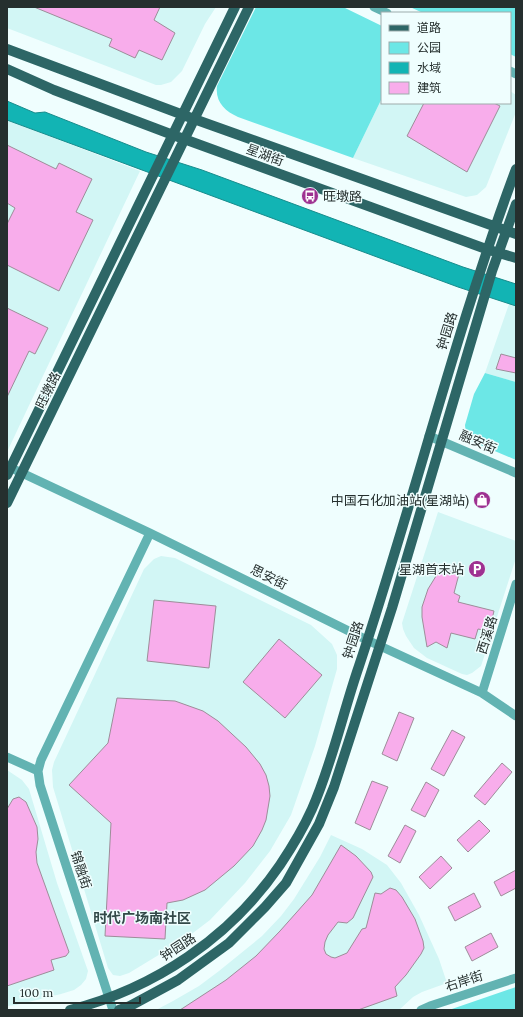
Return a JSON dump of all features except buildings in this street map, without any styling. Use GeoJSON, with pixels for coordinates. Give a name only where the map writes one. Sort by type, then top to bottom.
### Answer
{"type":"FeatureCollection","features":[{"type":"Feature","properties":{"kind":"main road","name":"旺墩路"},"geometry":{"type":"LineString","coordinates":[[8,469],[151,181],[235,7]]}},
{"type":"Feature","properties":{"kind":"main road","name":"旺墩路"},"geometry":{"type":"LineString","coordinates":[[7,503],[249,7]]}},
{"type":"Feature","properties":{"kind":"main road","name":"星湖街"},"geometry":{"type":"LineString","coordinates":[[7,49],[194,119],[516,234]]}},
{"type":"Feature","properties":{"kind":"main road","name":"星湖街"},"geometry":{"type":"LineString","coordinates":[[7,69],[54,90],[173,135],[486,249],[516,258]]}},
{"type":"Feature","properties":{"kind":"main road","name":"钟园路"},"geometry":{"type":"LineString","coordinates":[[70,1010],[125,992],[165,972],[214,938],[251,902],[279,866],[304,826],[318,794],[367,640],[486,249],[516,169]]}},
{"type":"Feature","properties":{"kind":"main road","name":"钟园路"},"geometry":{"type":"LineString","coordinates":[[119,1010],[130,1006],[178,980],[211,957],[229,942],[260,913],[286,882],[313,835],[330,799],[380,645],[443,441],[492,271],[516,204]]}},
{"type":"Feature","properties":{"kind":"street"},"geometry":{"type":"LineString","coordinates":[[374,7],[385,12]]}},
{"type":"Feature","properties":{"kind":"street","name":"融安街"},"geometry":{"type":"LineString","coordinates":[[429,436],[516,473]]}},
{"type":"Feature","properties":{"kind":"street","name":"思安街"},"geometry":{"type":"LineString","coordinates":[[8,469],[22,473],[150,533],[367,640],[482,694],[516,716]]}},
{"type":"Feature","properties":{"kind":"street"},"geometry":{"type":"LineString","coordinates":[[7,757],[38,771],[41,760],[150,533]]}},
{"type":"Feature","properties":{"kind":"street","name":"西溪路"},"geometry":{"type":"LineString","coordinates":[[482,694],[516,584]]}},
{"type":"Feature","properties":{"kind":"street","name":"锦融街"},"geometry":{"type":"LineString","coordinates":[[38,771],[40,785],[112,1010]]}},
{"type":"Feature","properties":{"kind":"street","name":"右岸街"},"geometry":{"type":"LineString","coordinates":[[421,1010],[516,978]]}},
{"type":"Feature","properties":{"kind":"shaded area"},"geometry":{"type":"Polygon","coordinates":[[[7,7],[216,7],[205,24],[182,71],[171,82],[156,85],[7,28],[7,7]]]}},
{"type":"Feature","properties":{"kind":"shaded area"},"geometry":{"type":"Polygon","coordinates":[[[511,92],[516,95],[516,112],[486,187],[477,195],[466,197],[353,158],[381,100],[381,104],[511,104],[511,92]]]}},
{"type":"Feature","properties":{"kind":"shaded area"},"geometry":{"type":"Polygon","coordinates":[[[7,120],[140,171],[7,452],[7,120]]]}},
{"type":"Feature","properties":{"kind":"shaded area"},"geometry":{"type":"Polygon","coordinates":[[[509,304],[516,306],[516,382],[485,373],[509,304]]]}},
{"type":"Feature","properties":{"kind":"shaded area"},"geometry":{"type":"Polygon","coordinates":[[[438,512],[516,541],[516,558],[481,666],[467,675],[427,658],[414,648],[403,629],[402,623],[438,512]]]}},
{"type":"Feature","properties":{"kind":"shaded area"},"geometry":{"type":"Polygon","coordinates":[[[161,556],[175,558],[311,625],[332,644],[337,655],[337,669],[315,746],[291,815],[270,851],[245,883],[210,920],[185,939],[129,973],[120,976],[113,975],[108,968],[53,787],[52,770],[54,762],[144,569],[154,559],[161,556]]]}},
{"type":"Feature","properties":{"kind":"shaded area"},"geometry":{"type":"Polygon","coordinates":[[[7,770],[22,780],[29,789],[57,883],[88,971],[86,979],[74,990],[7,1006],[7,770]]]}},
{"type":"Feature","properties":{"kind":"shaded area"},"geometry":{"type":"Polygon","coordinates":[[[331,835],[362,849],[387,865],[401,883],[419,915],[439,959],[447,983],[413,997],[399,1010],[156,1010],[199,986],[262,936],[281,916],[294,899],[320,857],[331,835]]]}},
{"type":"Feature","properties":{"kind":"green space"},"geometry":{"type":"Polygon","coordinates":[[[256,7],[343,7],[381,26],[381,100],[353,158],[238,117],[225,109],[219,101],[217,86],[256,7]]]}},
{"type":"Feature","properties":{"kind":"green space"},"geometry":{"type":"Polygon","coordinates":[[[410,7],[516,7],[516,57],[511,54],[511,12],[421,12],[410,7]]]}},
{"type":"Feature","properties":{"kind":"green space"},"geometry":{"type":"Polygon","coordinates":[[[485,373],[516,382],[516,460],[471,441],[466,436],[465,425],[474,394],[485,373]]]}},
{"type":"Feature","properties":{"kind":"green space"},"geometry":{"type":"Polygon","coordinates":[[[516,987],[516,1010],[449,1010],[516,987]]]}},
{"type":"Feature","properties":{"kind":"water"},"geometry":{"type":"Polygon","coordinates":[[[7,101],[35,113],[45,112],[146,152],[202,170],[463,267],[516,284],[516,306],[458,287],[7,120],[7,101]]]}},
{"type":"Feature","properties":{"kind":"place","name":"旺墩路"},"geometry":{"type":"Point","coordinates":[310,196]}},
{"type":"Feature","properties":{"kind":"place","name":"中国石化加油站(星湖站)"},"geometry":{"type":"Point","coordinates":[482,500]}},
{"type":"Feature","properties":{"kind":"place","name":"星湖首末站"},"geometry":{"type":"Point","coordinates":[477,569]}},
{"type":"Feature","properties":{"kind":"district","name":"时代广场南社区"},"geometry":{"type":"Point","coordinates":[142,918]}}]}
